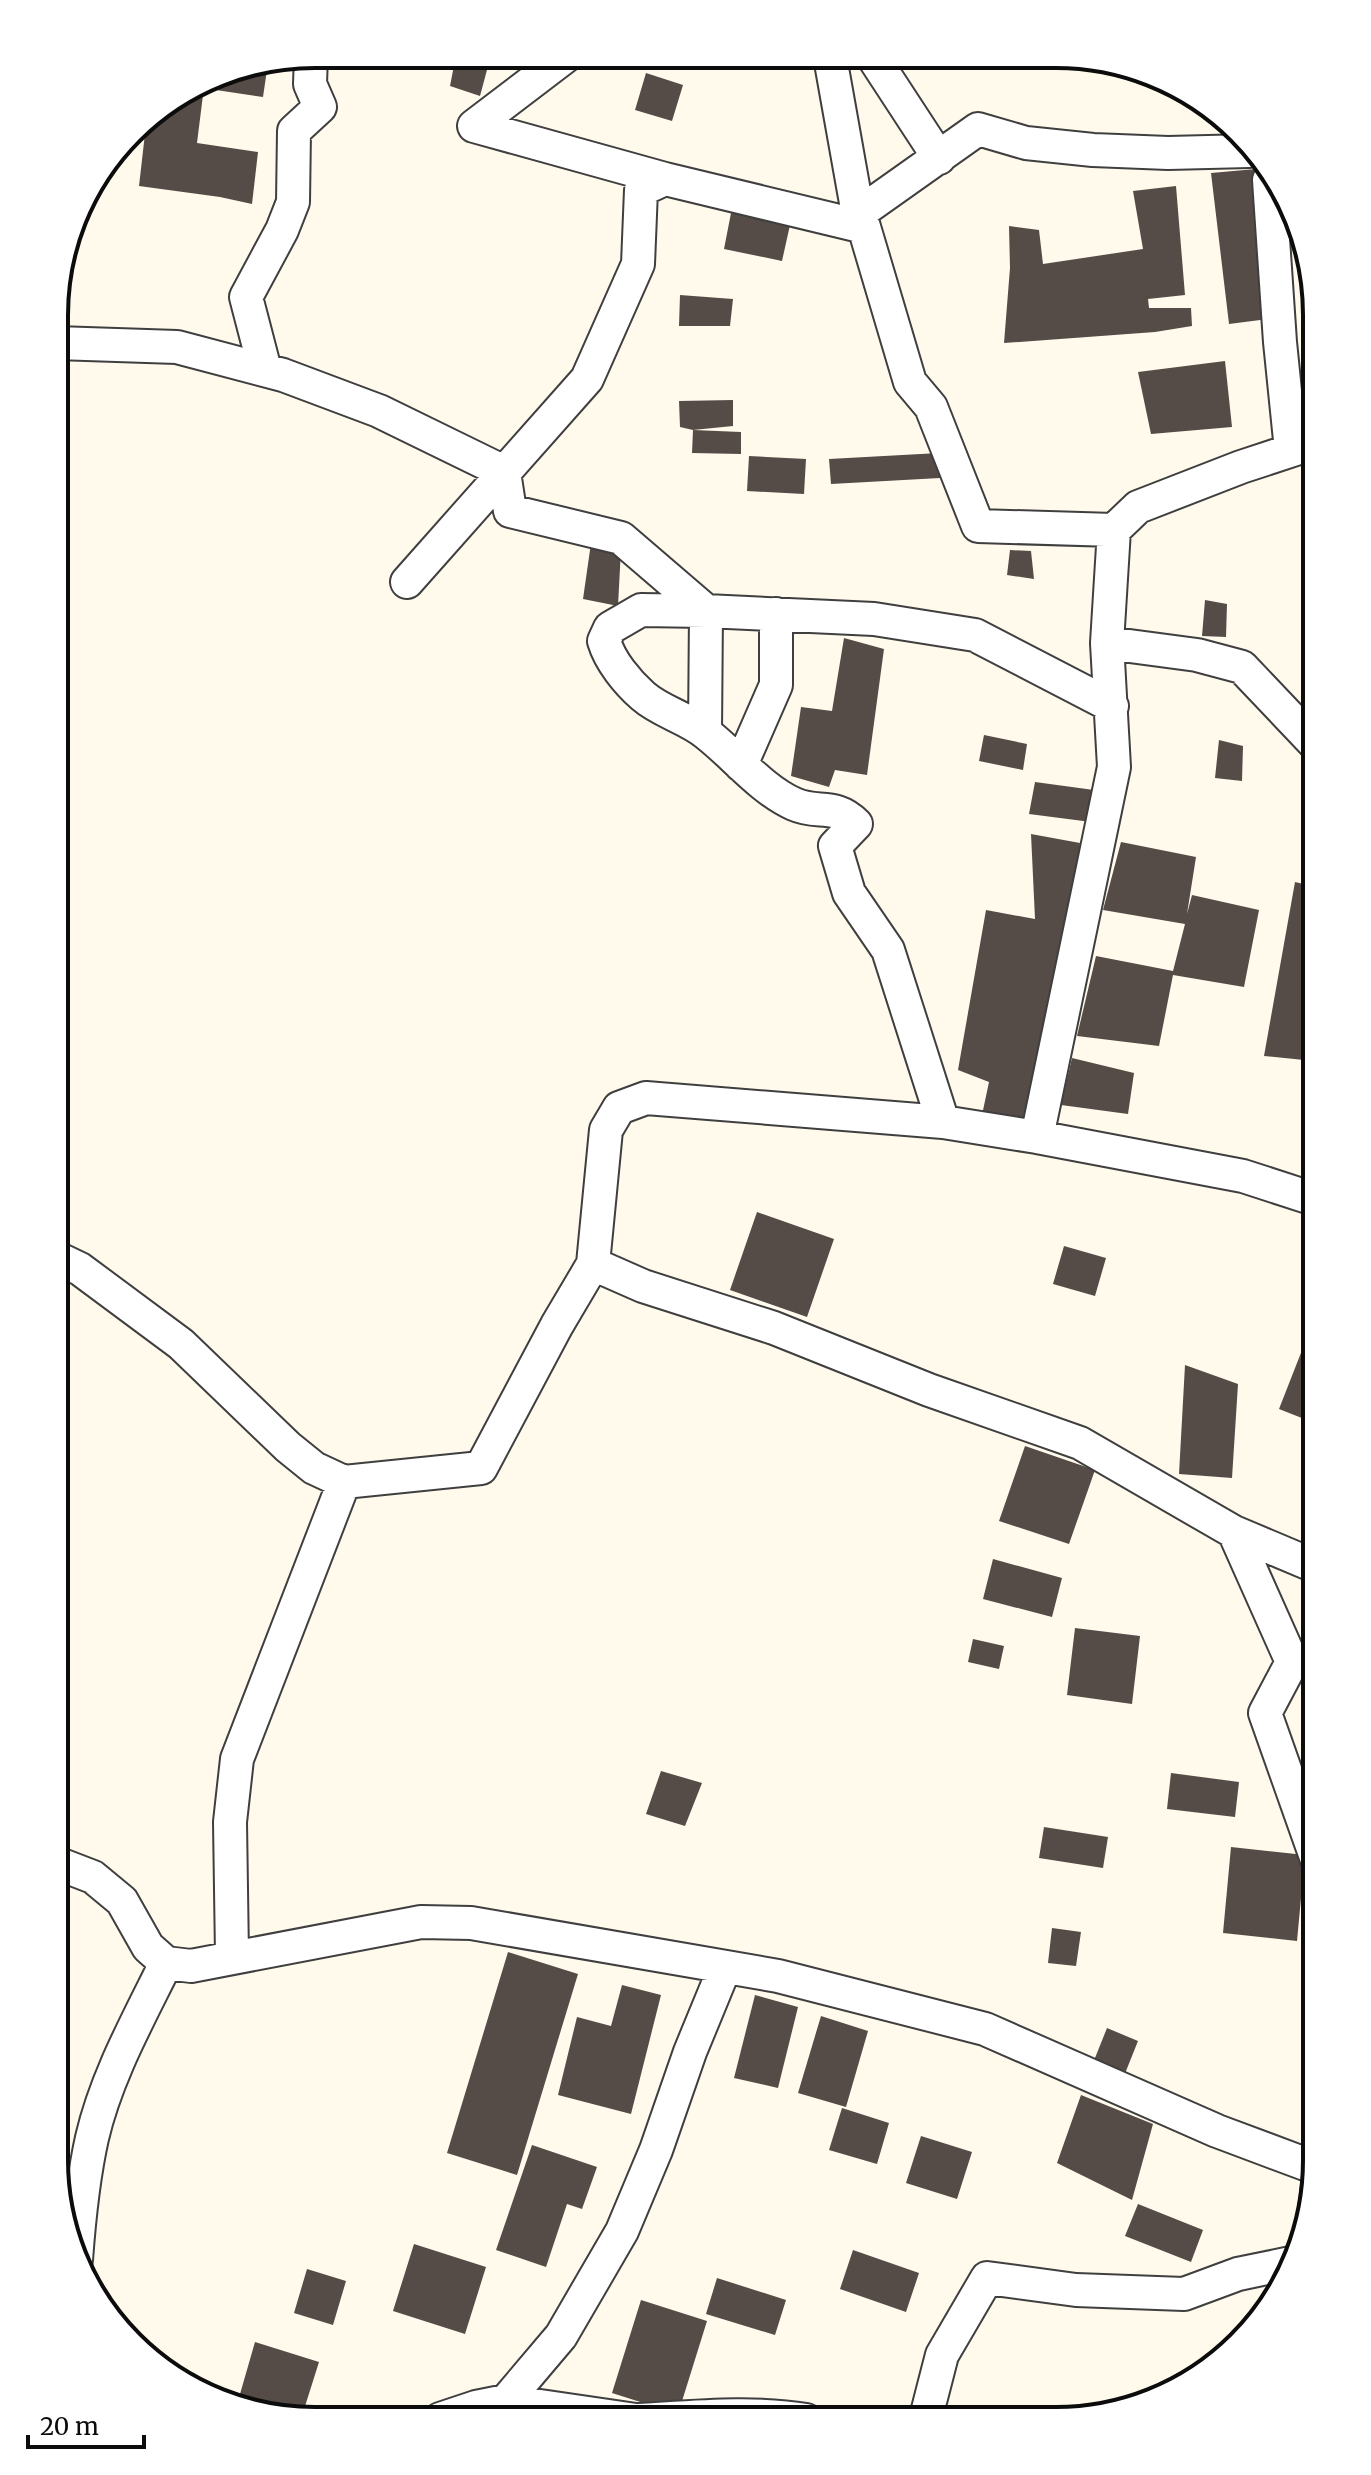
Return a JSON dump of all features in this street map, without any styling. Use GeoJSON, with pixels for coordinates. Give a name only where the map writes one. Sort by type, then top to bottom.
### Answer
{"type":"FeatureCollection","features":[{"type":"Feature","properties":{"kind":"street"},"geometry":{"type":"LineString","coordinates":[[832,68],[861,220],[910,382],[931,407],[978,526],[1114,530]]}},
{"type":"Feature","properties":{"kind":"street"},"geometry":{"type":"LineString","coordinates":[[880,68],[939,158]]}},
{"type":"Feature","properties":{"kind":"street"},"geometry":{"type":"LineString","coordinates":[[265,370],[246,297],[282,230],[293,202],[294,131],[320,107],[310,84],[311,69]]}},
{"type":"Feature","properties":{"kind":"street"},"geometry":{"type":"LineString","coordinates":[[549,69],[474,126],[665,179],[861,220]]}},
{"type":"Feature","properties":{"kind":"street"},"geometry":{"type":"LineString","coordinates":[[861,220],[978,129],[1026,143],[1093,150],[1241,151]]}},
{"type":"Feature","properties":{"kind":"street"},"geometry":{"type":"LineString","coordinates":[[407,582],[587,379],[638,264],[641,190],[665,179]]}},
{"type":"Feature","properties":{"kind":"street"},"geometry":{"type":"LineString","coordinates":[[1270,193],[1280,342],[1303,441]]}},
{"type":"Feature","properties":{"kind":"street"},"geometry":{"type":"LineString","coordinates":[[68,343],[177,347],[265,370],[379,411],[504,472]]}},
{"type":"Feature","properties":{"kind":"street"},"geometry":{"type":"LineString","coordinates":[[1037,1137],[1114,767],[1107,643],[1114,530],[1138,507],[1303,446]]}},
{"type":"Feature","properties":{"kind":"street"},"geometry":{"type":"LineString","coordinates":[[504,472],[510,511],[621,538],[706,611],[705,732]]}},
{"type":"Feature","properties":{"kind":"street"},"geometry":{"type":"LineString","coordinates":[[943,1122],[888,950],[849,893],[835,846],[856,824],[845,813],[796,805],[779,795],[705,732],[643,697],[608,655],[604,641],[610,628],[641,610],[874,619],[975,635],[1112,706]]}},
{"type":"Feature","properties":{"kind":"street"},"geometry":{"type":"LineString","coordinates":[[741,765],[776,685],[776,614]]}},
{"type":"Feature","properties":{"kind":"street"},"geometry":{"type":"LineString","coordinates":[[1107,643],[1197,655],[1242,667],[1303,731]]}},
{"type":"Feature","properties":{"kind":"street"},"geometry":{"type":"LineString","coordinates":[[68,1263],[181,1344],[314,1468],[344,1482],[481,1468],[593,1264],[606,1130],[619,1108],[646,1098],[943,1122],[1243,1176],[1303,1195]]}},
{"type":"Feature","properties":{"kind":"street"},"geometry":{"type":"LineString","coordinates":[[593,1264],[643,1286],[774,1328],[929,1390],[1080,1443],[1234,1532],[1302,1561]]}},
{"type":"Feature","properties":{"kind":"street"},"geometry":{"type":"LineString","coordinates":[[232,1956],[230,1822],[237,1759],[344,1482]]}},
{"type":"Feature","properties":{"kind":"street"},"geometry":{"type":"LineString","coordinates":[[1234,1532],[1292,1662],[1265,1713],[1302,1818]]}},
{"type":"Feature","properties":{"kind":"street"},"geometry":{"type":"LineString","coordinates":[[68,1866],[93,1877],[122,1901],[148,1947],[166,1963],[191,1966],[421,1922],[471,1923],[778,1976],[985,2029],[1217,2131],[1302,2163]]}},
{"type":"Feature","properties":{"kind":"street"},"geometry":{"type":"LineString","coordinates":[[78,2228],[92,2137],[115,2067],[166,1963]]}},
{"type":"Feature","properties":{"kind":"street"},"geometry":{"type":"LineString","coordinates":[[506,2401],[561,2336],[622,2231],[725,1967]]}},
{"type":"Feature","properties":{"kind":"street"},"geometry":{"type":"LineString","coordinates":[[929,2407],[942,2355],[987,2278],[1076,2290],[1184,2294],[1238,2274],[1279,2266]]}},
{"type":"Feature","properties":{"kind":"street"},"geometry":{"type":"LineString","coordinates":[[476,2407],[506,2401],[548,2407]]}},
{"type":"Feature","properties":{"kind":"building"},"geometry":{"type":"Polygon","coordinates":[[[453,69],[487,69],[480,96],[450,86],[453,69]]]}},
{"type":"Feature","properties":{"kind":"building"},"geometry":{"type":"Polygon","coordinates":[[[267,73],[263,97],[216,90],[236,81],[267,73]]]}},
{"type":"Feature","properties":{"kind":"building"},"geometry":{"type":"Polygon","coordinates":[[[646,73],[683,85],[672,121],[635,110],[646,73]]]}},
{"type":"Feature","properties":{"kind":"building"},"geometry":{"type":"Polygon","coordinates":[[[203,95],[197,143],[258,152],[252,204],[139,186],[145,136],[165,119],[203,95]]]}},
{"type":"Feature","properties":{"kind":"building"},"geometry":{"type":"Polygon","coordinates":[[[1256,171],[1268,319],[1229,324],[1211,173],[1256,171]]]}},
{"type":"Feature","properties":{"kind":"building"},"geometry":{"type":"Polygon","coordinates":[[[1176,186],[1185,295],[1148,299],[1149,308],[1191,308],[1192,326],[1155,332],[1004,343],[1010,268],[1009,226],[1039,230],[1043,264],[1143,249],[1133,191],[1176,186]]]}},
{"type":"Feature","properties":{"kind":"building"},"geometry":{"type":"Polygon","coordinates":[[[731,213],[790,225],[782,261],[724,249],[731,213]]]}},
{"type":"Feature","properties":{"kind":"building"},"geometry":{"type":"Polygon","coordinates":[[[680,295],[733,299],[730,326],[679,326],[680,295]]]}},
{"type":"Feature","properties":{"kind":"building"},"geometry":{"type":"Polygon","coordinates":[[[1302,306],[1303,407],[1301,407],[1302,306]]]}},
{"type":"Feature","properties":{"kind":"building"},"geometry":{"type":"Polygon","coordinates":[[[1225,361],[1232,427],[1151,434],[1138,372],[1225,361]]]}},
{"type":"Feature","properties":{"kind":"building"},"geometry":{"type":"Polygon","coordinates":[[[733,400],[733,426],[693,430],[680,427],[679,401],[733,400]]]}},
{"type":"Feature","properties":{"kind":"building"},"geometry":{"type":"Polygon","coordinates":[[[693,430],[741,432],[741,454],[692,453],[693,430]]]}},
{"type":"Feature","properties":{"kind":"building"},"geometry":{"type":"Polygon","coordinates":[[[939,453],[940,478],[831,484],[829,459],[939,453]]]}},
{"type":"Feature","properties":{"kind":"building"},"geometry":{"type":"Polygon","coordinates":[[[749,456],[806,459],[804,494],[747,491],[749,456]]]}},
{"type":"Feature","properties":{"kind":"building"},"geometry":{"type":"Polygon","coordinates":[[[591,543],[621,549],[618,606],[583,599],[591,543]]]}},
{"type":"Feature","properties":{"kind":"building"},"geometry":{"type":"Polygon","coordinates":[[[1010,550],[1031,551],[1034,579],[1007,575],[1010,550]]]}},
{"type":"Feature","properties":{"kind":"building"},"geometry":{"type":"Polygon","coordinates":[[[1205,600],[1227,604],[1226,637],[1202,636],[1205,600]]]}},
{"type":"Feature","properties":{"kind":"building"},"geometry":{"type":"Polygon","coordinates":[[[844,638],[884,649],[867,775],[835,770],[829,787],[791,776],[801,707],[832,711],[844,638]]]}},
{"type":"Feature","properties":{"kind":"building"},"geometry":{"type":"Polygon","coordinates":[[[984,735],[1027,744],[1023,770],[979,761],[984,735]]]}},
{"type":"Feature","properties":{"kind":"building"},"geometry":{"type":"Polygon","coordinates":[[[1219,740],[1243,746],[1242,781],[1215,778],[1219,740]]]}},
{"type":"Feature","properties":{"kind":"building"},"geometry":{"type":"Polygon","coordinates":[[[1035,782],[1094,790],[1091,822],[1029,814],[1035,782]]]}},
{"type":"Feature","properties":{"kind":"building"},"geometry":{"type":"Polygon","coordinates":[[[1031,834],[1080,843],[1066,940],[1029,1126],[982,1115],[989,1082],[958,1070],[986,910],[1035,919],[1031,834]]]}},
{"type":"Feature","properties":{"kind":"building"},"geometry":{"type":"Polygon","coordinates":[[[1121,842],[1196,857],[1187,914],[1192,895],[1259,910],[1244,987],[1173,975],[1159,1046],[1077,1036],[1096,956],[1173,971],[1185,924],[1103,910],[1121,842]]]}},
{"type":"Feature","properties":{"kind":"building"},"geometry":{"type":"Polygon","coordinates":[[[1295,882],[1303,884],[1303,1060],[1264,1056],[1295,882]]]}},
{"type":"Feature","properties":{"kind":"building"},"geometry":{"type":"Polygon","coordinates":[[[1072,1058],[1134,1073],[1128,1114],[1061,1105],[1072,1058]]]}},
{"type":"Feature","properties":{"kind":"building"},"geometry":{"type":"Polygon","coordinates":[[[757,1212],[834,1239],[807,1317],[730,1290],[757,1212]]]}},
{"type":"Feature","properties":{"kind":"building"},"geometry":{"type":"Polygon","coordinates":[[[1064,1246],[1106,1258],[1095,1296],[1053,1284],[1064,1246]]]}},
{"type":"Feature","properties":{"kind":"building"},"geometry":{"type":"Polygon","coordinates":[[[1302,1349],[1302,1418],[1279,1409],[1302,1349]]]}},
{"type":"Feature","properties":{"kind":"building"},"geometry":{"type":"Polygon","coordinates":[[[1185,1365],[1238,1384],[1232,1478],[1179,1474],[1185,1365]]]}},
{"type":"Feature","properties":{"kind":"building"},"geometry":{"type":"Polygon","coordinates":[[[1025,1446],[1095,1470],[1069,1544],[999,1521],[1025,1446]]]}},
{"type":"Feature","properties":{"kind":"building"},"geometry":{"type":"Polygon","coordinates":[[[993,1559],[1062,1578],[1052,1617],[983,1599],[993,1559]]]}},
{"type":"Feature","properties":{"kind":"building"},"geometry":{"type":"Polygon","coordinates":[[[1075,1628],[1140,1636],[1132,1704],[1067,1695],[1075,1628]]]}},
{"type":"Feature","properties":{"kind":"building"},"geometry":{"type":"Polygon","coordinates":[[[973,1639],[1004,1646],[999,1669],[968,1662],[973,1639]]]}},
{"type":"Feature","properties":{"kind":"building"},"geometry":{"type":"Polygon","coordinates":[[[661,1771],[702,1783],[685,1826],[646,1814],[661,1771]]]}},
{"type":"Feature","properties":{"kind":"building"},"geometry":{"type":"Polygon","coordinates":[[[1171,1773],[1239,1782],[1235,1817],[1167,1809],[1171,1773]]]}},
{"type":"Feature","properties":{"kind":"building"},"geometry":{"type":"Polygon","coordinates":[[[1044,1827],[1108,1837],[1103,1868],[1039,1858],[1044,1827]]]}},
{"type":"Feature","properties":{"kind":"building"},"geometry":{"type":"Polygon","coordinates":[[[1231,1847],[1302,1855],[1297,1941],[1223,1933],[1231,1847]]]}},
{"type":"Feature","properties":{"kind":"building"},"geometry":{"type":"Polygon","coordinates":[[[1052,1928],[1081,1932],[1076,1966],[1048,1963],[1052,1928]]]}},
{"type":"Feature","properties":{"kind":"building"},"geometry":{"type":"Polygon","coordinates":[[[508,1952],[578,1974],[517,2175],[447,2153],[508,1952]]]}},
{"type":"Feature","properties":{"kind":"building"},"geometry":{"type":"Polygon","coordinates":[[[622,1985],[661,1995],[631,2114],[558,2095],[577,2017],[611,2026],[622,1985]]]}},
{"type":"Feature","properties":{"kind":"building"},"geometry":{"type":"Polygon","coordinates":[[[755,1995],[798,2007],[778,2088],[734,2078],[755,1995]]]}},
{"type":"Feature","properties":{"kind":"building"},"geometry":{"type":"Polygon","coordinates":[[[821,2016],[868,2031],[846,2107],[798,2093],[821,2016]]]}},
{"type":"Feature","properties":{"kind":"building"},"geometry":{"type":"Polygon","coordinates":[[[1107,2028],[1138,2041],[1124,2076],[1093,2063],[1107,2028]]]}},
{"type":"Feature","properties":{"kind":"building"},"geometry":{"type":"Polygon","coordinates":[[[1081,2095],[1153,2124],[1132,2200],[1057,2163],[1081,2095]]]}},
{"type":"Feature","properties":{"kind":"building"},"geometry":{"type":"Polygon","coordinates":[[[842,2108],[889,2123],[877,2164],[829,2150],[842,2108]]]}},
{"type":"Feature","properties":{"kind":"building"},"geometry":{"type":"Polygon","coordinates":[[[921,2136],[972,2152],[957,2199],[906,2183],[921,2136]]]}},
{"type":"Feature","properties":{"kind":"building"},"geometry":{"type":"Polygon","coordinates":[[[532,2145],[597,2167],[582,2209],[567,2204],[546,2267],[496,2250],[532,2145]]]}},
{"type":"Feature","properties":{"kind":"building"},"geometry":{"type":"Polygon","coordinates":[[[1138,2204],[1203,2230],[1191,2262],[1125,2236],[1138,2204]]]}},
{"type":"Feature","properties":{"kind":"building"},"geometry":{"type":"Polygon","coordinates":[[[414,2244],[486,2267],[465,2334],[393,2311],[414,2244]]]}},
{"type":"Feature","properties":{"kind":"building"},"geometry":{"type":"Polygon","coordinates":[[[853,2250],[919,2273],[906,2312],[840,2289],[853,2250]]]}},
{"type":"Feature","properties":{"kind":"building"},"geometry":{"type":"Polygon","coordinates":[[[307,2269],[346,2281],[333,2325],[294,2313],[307,2269]]]}},
{"type":"Feature","properties":{"kind":"building"},"geometry":{"type":"Polygon","coordinates":[[[717,2278],[786,2300],[775,2335],[706,2314],[717,2278]]]}},
{"type":"Feature","properties":{"kind":"building"},"geometry":{"type":"Polygon","coordinates":[[[641,2300],[707,2321],[680,2407],[656,2407],[612,2393],[641,2300]]]}},
{"type":"Feature","properties":{"kind":"building"},"geometry":{"type":"Polygon","coordinates":[[[255,2342],[319,2362],[305,2406],[283,2405],[240,2395],[255,2342]]]}}]}
